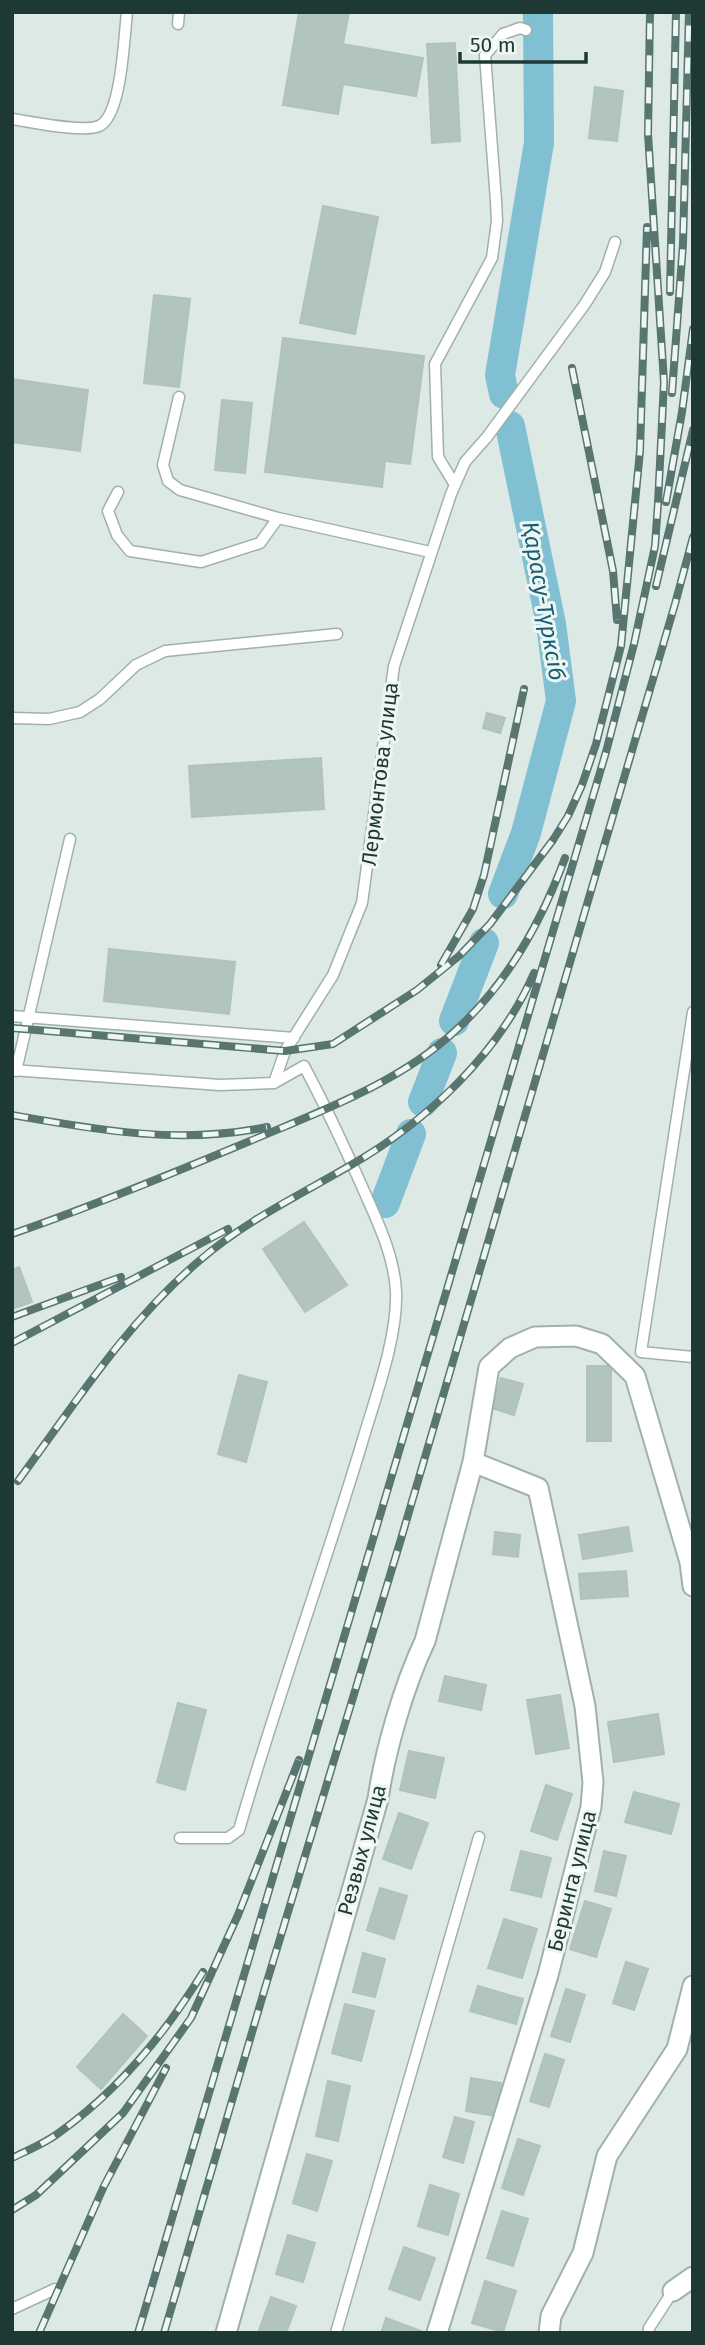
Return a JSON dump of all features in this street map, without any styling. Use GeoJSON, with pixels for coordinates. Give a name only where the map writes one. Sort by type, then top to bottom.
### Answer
{"type":"FeatureCollection","features":[{"type":"Feature","properties":{"kind":"street","name":"Резвых улица"},"geometry":{"type":"LineString","coordinates":[[226,2333],[374,1812],[413,1664],[425,1640],[474,1462],[489,1367],[510,1348],[535,1338],[576,1336],[602,1344],[635,1376],[690,1562],[693,1586]]}},
{"type":"Feature","properties":{"kind":"street","name":"Беринга улица"},"geometry":{"type":"LineString","coordinates":[[437,2333],[548,1975],[591,1807],[593,1782],[585,1706],[538,1488],[474,1462]]}},
{"type":"Feature","properties":{"kind":"street"},"geometry":{"type":"LineString","coordinates":[[549,2333],[551,2316],[583,2253],[607,2156],[685,2052],[693,1986]]}},
{"type":"Feature","properties":{"kind":"street"},"geometry":{"type":"LineString","coordinates":[[673,2291],[693,2277]]}},
{"type":"Feature","properties":{"kind":"lane"},"geometry":{"type":"LineString","coordinates":[[12,120],[79,128],[100,126],[116,102],[127,12]]}},
{"type":"Feature","properties":{"kind":"lane"},"geometry":{"type":"LineString","coordinates":[[177,24],[179,12]]}},
{"type":"Feature","properties":{"kind":"lane"},"geometry":{"type":"LineString","coordinates":[[455,485],[438,457],[435,364],[492,258],[497,221],[485,55],[503,34],[520,28],[526,30]]}},
{"type":"Feature","properties":{"kind":"lane","name":"Лермонтова улица"},"geometry":{"type":"LineString","coordinates":[[274,1083],[285,1051],[333,975],[362,903],[394,666],[430,552],[455,485],[465,462],[487,437],[585,304],[605,272],[615,242]]}},
{"type":"Feature","properties":{"kind":"lane"},"geometry":{"type":"LineString","coordinates":[[179,397],[163,465],[168,481],[180,490],[278,518],[430,552]]}},
{"type":"Feature","properties":{"kind":"lane"},"geometry":{"type":"LineString","coordinates":[[118,492],[108,511],[117,536],[130,551],[201,562],[260,543],[278,518]]}},
{"type":"Feature","properties":{"kind":"lane"},"geometry":{"type":"LineString","coordinates":[[12,718],[49,719],[80,712],[100,699],[136,665],[165,652],[337,634]]}},
{"type":"Feature","properties":{"kind":"lane"},"geometry":{"type":"LineString","coordinates":[[70,839],[14,1070],[220,1085],[274,1083],[304,1066],[386,1241],[396,1291],[395,1314],[378,1387],[239,1830],[228,1838],[180,1838]]}},
{"type":"Feature","properties":{"kind":"lane"},"geometry":{"type":"LineString","coordinates":[[693,1012],[641,1352],[693,1357]]}},
{"type":"Feature","properties":{"kind":"lane"},"geometry":{"type":"LineString","coordinates":[[12,1016],[294,1038]]}},
{"type":"Feature","properties":{"kind":"lane"},"geometry":{"type":"LineString","coordinates":[[336,2333],[479,1837]]}},
{"type":"Feature","properties":{"kind":"lane"},"geometry":{"type":"LineString","coordinates":[[12,2309],[55,2289]]}},
{"type":"Feature","properties":{"kind":"lane"},"geometry":{"type":"LineString","coordinates":[[649,2333],[649,2328],[673,2291]]}},
{"type":"Feature","properties":{"kind":"building"},"geometry":{"type":"Polygon","coordinates":[[[299,12],[349,12],[343,44],[423,58],[416,96],[343,84],[338,114],[283,105],[299,12]]]}},
{"type":"Feature","properties":{"kind":"building"},"geometry":{"type":"Polygon","coordinates":[[[455,43],[460,141],[432,143],[427,44],[455,43]]]}},
{"type":"Feature","properties":{"kind":"building"},"geometry":{"type":"Polygon","coordinates":[[[595,87],[623,91],[617,141],[589,138],[595,87]]]}},
{"type":"Feature","properties":{"kind":"building"},"geometry":{"type":"Polygon","coordinates":[[[323,206],[378,217],[355,334],[300,323],[323,206]]]}},
{"type":"Feature","properties":{"kind":"building"},"geometry":{"type":"Polygon","coordinates":[[[154,295],[190,299],[179,387],[144,383],[154,295]]]}},
{"type":"Feature","properties":{"kind":"building"},"geometry":{"type":"Polygon","coordinates":[[[283,338],[424,356],[410,464],[385,461],[382,487],[265,472],[283,338]]]}},
{"type":"Feature","properties":{"kind":"building"},"geometry":{"type":"Polygon","coordinates":[[[12,379],[88,390],[80,451],[12,442],[12,379]]]}},
{"type":"Feature","properties":{"kind":"building"},"geometry":{"type":"Polygon","coordinates":[[[222,400],[252,403],[245,473],[215,470],[222,400]]]}},
{"type":"Feature","properties":{"kind":"building"},"geometry":{"type":"Polygon","coordinates":[[[487,713],[505,718],[500,733],[483,728],[487,713]]]}},
{"type":"Feature","properties":{"kind":"building"},"geometry":{"type":"Polygon","coordinates":[[[321,758],[324,809],[192,817],[189,766],[321,758]]]}},
{"type":"Feature","properties":{"kind":"building"},"geometry":{"type":"Polygon","coordinates":[[[109,949],[235,962],[229,1014],[104,1001],[109,949]]]}},
{"type":"Feature","properties":{"kind":"building"},"geometry":{"type":"Polygon","coordinates":[[[304,1222],[347,1285],[305,1312],[263,1249],[304,1222]]]}},
{"type":"Feature","properties":{"kind":"building"},"geometry":{"type":"Polygon","coordinates":[[[19,1267],[32,1302],[12,1309],[12,1270],[19,1267]]]}},
{"type":"Feature","properties":{"kind":"building"},"geometry":{"type":"Polygon","coordinates":[[[587,1366],[611,1366],[611,1441],[587,1441],[587,1366]]]}},
{"type":"Feature","properties":{"kind":"building"},"geometry":{"type":"Polygon","coordinates":[[[239,1375],[267,1382],[246,1462],[218,1454],[239,1375]]]}},
{"type":"Feature","properties":{"kind":"building"},"geometry":{"type":"Polygon","coordinates":[[[501,1378],[523,1384],[514,1415],[492,1408],[501,1378]]]}},
{"type":"Feature","properties":{"kind":"building"},"geometry":{"type":"Polygon","coordinates":[[[628,1527],[632,1551],[583,1559],[579,1535],[628,1527]]]}},
{"type":"Feature","properties":{"kind":"building"},"geometry":{"type":"Polygon","coordinates":[[[495,1532],[520,1535],[518,1557],[493,1554],[495,1532]]]}},
{"type":"Feature","properties":{"kind":"building"},"geometry":{"type":"Polygon","coordinates":[[[626,1571],[628,1596],[581,1599],[579,1574],[626,1571]]]}},
{"type":"Feature","properties":{"kind":"building"},"geometry":{"type":"Polygon","coordinates":[[[445,1676],[486,1685],[481,1710],[439,1701],[445,1676]]]}},
{"type":"Feature","properties":{"kind":"building"},"geometry":{"type":"Polygon","coordinates":[[[560,1695],[569,1748],[536,1754],[527,1700],[560,1695]]]}},
{"type":"Feature","properties":{"kind":"building"},"geometry":{"type":"Polygon","coordinates":[[[178,1703],[206,1710],[185,1790],[157,1782],[178,1703]]]}},
{"type":"Feature","properties":{"kind":"building"},"geometry":{"type":"Polygon","coordinates":[[[658,1714],[664,1754],[614,1762],[608,1722],[658,1714]]]}},
{"type":"Feature","properties":{"kind":"building"},"geometry":{"type":"Polygon","coordinates":[[[409,1751],[444,1758],[435,1798],[400,1790],[409,1751]]]}},
{"type":"Feature","properties":{"kind":"building"},"geometry":{"type":"Polygon","coordinates":[[[546,1785],[572,1794],[557,1840],[531,1831],[546,1785]]]}},
{"type":"Feature","properties":{"kind":"building"},"geometry":{"type":"Polygon","coordinates":[[[634,1792],[679,1804],[671,1834],[625,1822],[634,1792]]]}},
{"type":"Feature","properties":{"kind":"building"},"geometry":{"type":"Polygon","coordinates":[[[399,1813],[428,1823],[411,1869],[383,1859],[399,1813]]]}},
{"type":"Feature","properties":{"kind":"building"},"geometry":{"type":"Polygon","coordinates":[[[521,1851],[551,1858],[541,1897],[511,1890],[521,1851]]]}},
{"type":"Feature","properties":{"kind":"building"},"geometry":{"type":"Polygon","coordinates":[[[604,1851],[626,1856],[616,1896],[595,1891],[604,1851]]]}},
{"type":"Feature","properties":{"kind":"building"},"geometry":{"type":"Polygon","coordinates":[[[380,1888],[407,1896],[394,1939],[367,1930],[380,1888]]]}},
{"type":"Feature","properties":{"kind":"building"},"geometry":{"type":"Polygon","coordinates":[[[585,1901],[611,1909],[596,1957],[570,1949],[585,1901]]]}},
{"type":"Feature","properties":{"kind":"building"},"geometry":{"type":"Polygon","coordinates":[[[504,1919],[537,1929],[522,1978],[488,1968],[504,1919]]]}},
{"type":"Feature","properties":{"kind":"building"},"geometry":{"type":"Polygon","coordinates":[[[363,1953],[385,1959],[375,1997],[353,1992],[363,1953]]]}},
{"type":"Feature","properties":{"kind":"building"},"geometry":{"type":"Polygon","coordinates":[[[626,1962],[648,1969],[634,2010],[613,2003],[626,1962]]]}},
{"type":"Feature","properties":{"kind":"building"},"geometry":{"type":"Polygon","coordinates":[[[478,1986],[523,1999],[516,2024],[470,2011],[478,1986]]]}},
{"type":"Feature","properties":{"kind":"building"},"geometry":{"type":"Polygon","coordinates":[[[566,1989],[585,1995],[570,2042],[551,2036],[566,1989]]]}},
{"type":"Feature","properties":{"kind":"building"},"geometry":{"type":"Polygon","coordinates":[[[345,2004],[374,2011],[361,2061],[332,2053],[345,2004]]]}},
{"type":"Feature","properties":{"kind":"building"},"geometry":{"type":"Polygon","coordinates":[[[123,2014],[147,2036],[101,2089],[77,2067],[123,2014]]]}},
{"type":"Feature","properties":{"kind":"building"},"geometry":{"type":"Polygon","coordinates":[[[545,2054],[564,2060],[549,2107],[530,2101],[545,2054]]]}},
{"type":"Feature","properties":{"kind":"building"},"geometry":{"type":"Polygon","coordinates":[[[471,2078],[501,2083],[495,2116],[466,2111],[471,2078]]]}},
{"type":"Feature","properties":{"kind":"building"},"geometry":{"type":"Polygon","coordinates":[[[328,2081],[350,2086],[338,2141],[316,2136],[328,2081]]]}},
{"type":"Feature","properties":{"kind":"building"},"geometry":{"type":"Polygon","coordinates":[[[455,2117],[474,2122],[463,2163],[443,2157],[455,2117]]]}},
{"type":"Feature","properties":{"kind":"building"},"geometry":{"type":"Polygon","coordinates":[[[518,2139],[540,2146],[523,2195],[502,2188],[518,2139]]]}},
{"type":"Feature","properties":{"kind":"building"},"geometry":{"type":"Polygon","coordinates":[[[307,2154],[332,2161],[317,2211],[293,2203],[307,2154]]]}},
{"type":"Feature","properties":{"kind":"building"},"geometry":{"type":"Polygon","coordinates":[[[430,2185],[459,2194],[448,2235],[418,2226],[430,2185]]]}},
{"type":"Feature","properties":{"kind":"building"},"geometry":{"type":"Polygon","coordinates":[[[502,2211],[528,2219],[513,2266],[487,2258],[502,2211]]]}},
{"type":"Feature","properties":{"kind":"building"},"geometry":{"type":"Polygon","coordinates":[[[288,2235],[315,2243],[303,2282],[276,2274],[288,2235]]]}},
{"type":"Feature","properties":{"kind":"building"},"geometry":{"type":"Polygon","coordinates":[[[404,2247],[435,2258],[420,2300],[389,2289],[404,2247]]]}},
{"type":"Feature","properties":{"kind":"building"},"geometry":{"type":"Polygon","coordinates":[[[485,2281],[516,2291],[503,2332],[472,2323],[485,2281]]]}},
{"type":"Feature","properties":{"kind":"building"},"geometry":{"type":"Polygon","coordinates":[[[271,2297],[296,2306],[286,2333],[258,2333],[271,2297]]]}},
{"type":"Feature","properties":{"kind":"building"},"geometry":{"type":"Polygon","coordinates":[[[386,2318],[421,2331],[381,2333],[386,2318]]]}},
{"type":"Feature","properties":{"kind":"waterway","name":"Қарасу-Түрксіб"},"geometry":{"type":"LineString","coordinates":[[504,394],[500,375],[539,143],[538,12]]}},
{"type":"Feature","properties":{"kind":"waterway","name":"Қарасу-Түрксіб"},"geometry":{"type":"LineString","coordinates":[[503,894],[526,833],[561,701],[551,624],[510,426]]}},
{"type":"Feature","properties":{"kind":"waterway","name":"Қарасу-Түрксіб"},"geometry":{"type":"LineString","coordinates":[[454,1021],[484,943]]}},
{"type":"Feature","properties":{"kind":"waterway","name":"Қарасу-Түрксіб"},"geometry":{"type":"LineString","coordinates":[[423,1102],[442,1053]]}},
{"type":"Feature","properties":{"kind":"waterway","name":"Қарасу-Түрксіб"},"geometry":{"type":"LineString","coordinates":[[385,1203],[411,1134]]}},
{"type":"Feature","properties":{"kind":"railway"},"geometry":{"type":"LineString","coordinates":[[138,2333],[606,752],[634,644],[655,546],[664,382],[648,134],[650,12]]}},
{"type":"Feature","properties":{"kind":"railway"},"geometry":{"type":"LineString","coordinates":[[670,292],[676,12]]}},
{"type":"Feature","properties":{"kind":"railway"},"geometry":{"type":"LineString","coordinates":[[672,393],[683,244],[689,12]]}},
{"type":"Feature","properties":{"kind":"railway"},"geometry":{"type":"LineString","coordinates":[[12,1028],[285,1051],[333,1044],[417,990],[459,956],[490,924],[568,816],[596,744],[621,646],[640,451],[647,227]]}},
{"type":"Feature","properties":{"kind":"railway"},"geometry":{"type":"LineString","coordinates":[[666,502],[693,329]]}},
{"type":"Feature","properties":{"kind":"railway"},"geometry":{"type":"LineString","coordinates":[[572,368],[613,571],[617,620]]}},
{"type":"Feature","properties":{"kind":"railway"},"geometry":{"type":"LineString","coordinates":[[656,586],[693,430]]}},
{"type":"Feature","properties":{"kind":"railway"},"geometry":{"type":"LineString","coordinates":[[164,2333],[401,1539],[693,537]]}},
{"type":"Feature","properties":{"kind":"railway"},"geometry":{"type":"LineString","coordinates":[[441,965],[473,909],[484,875],[524,689]]}},
{"type":"Feature","properties":{"kind":"railway"},"geometry":{"type":"LineString","coordinates":[[12,1234],[132,1189],[303,1119],[357,1095],[409,1066],[455,1031],[491,993],[533,929],[565,858]]}},
{"type":"Feature","properties":{"kind":"railway"},"geometry":{"type":"LineString","coordinates":[[18,1481],[124,1338],[173,1285],[235,1233],[379,1148],[433,1107],[458,1083],[501,1031],[534,973]]}},
{"type":"Feature","properties":{"kind":"railway"},"geometry":{"type":"LineString","coordinates":[[12,1115],[107,1130],[170,1135],[202,1135],[267,1127]]}},
{"type":"Feature","properties":{"kind":"railway"},"geometry":{"type":"LineString","coordinates":[[12,1343],[228,1229]]}},
{"type":"Feature","properties":{"kind":"railway"},"geometry":{"type":"LineString","coordinates":[[12,1317],[121,1277]]}},
{"type":"Feature","properties":{"kind":"railway"},"geometry":{"type":"LineString","coordinates":[[12,2210],[36,2195],[123,2113],[191,2018],[238,1915],[299,1760]]}},
{"type":"Feature","properties":{"kind":"railway"},"geometry":{"type":"LineString","coordinates":[[12,2158],[55,2136],[122,2079],[157,2039],[203,1972]]}},
{"type":"Feature","properties":{"kind":"railway"},"geometry":{"type":"LineString","coordinates":[[39,2333],[104,2186],[166,2068]]}}]}
